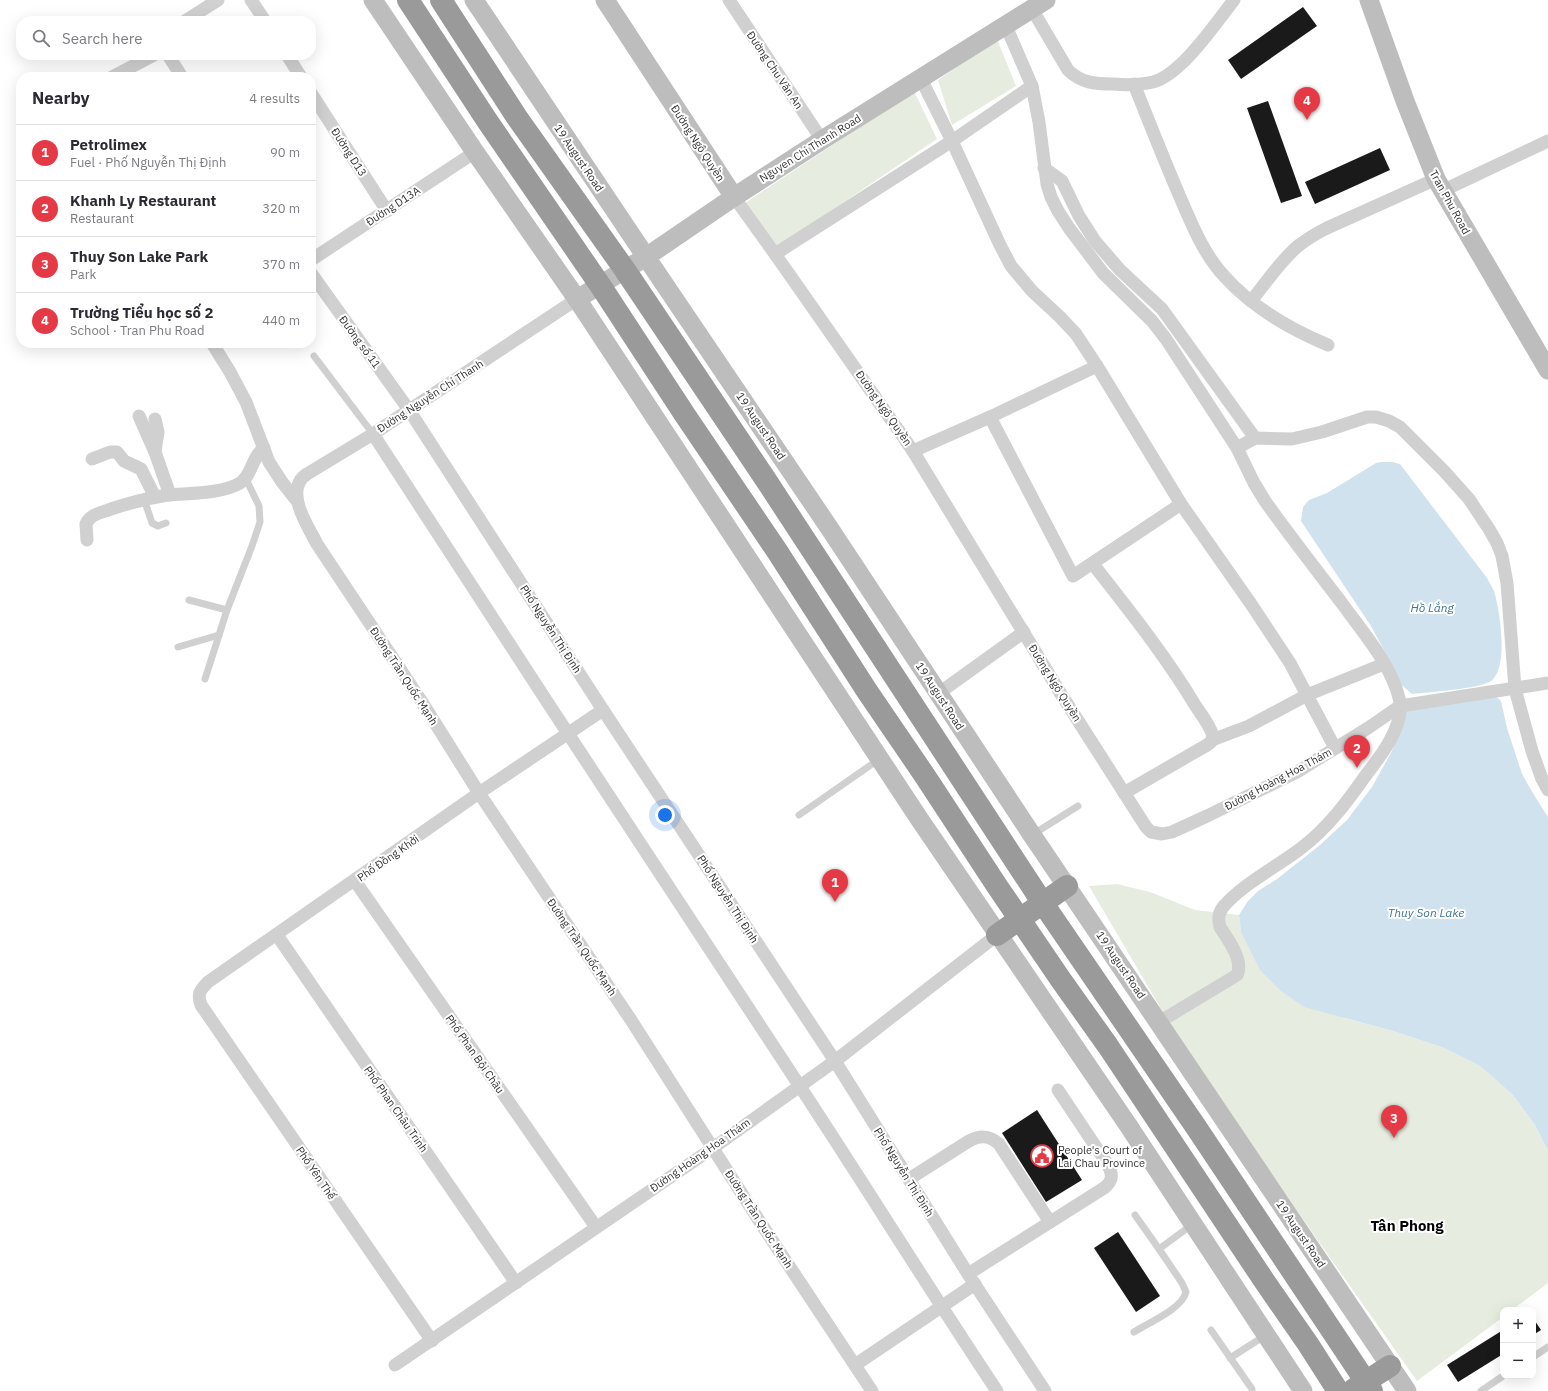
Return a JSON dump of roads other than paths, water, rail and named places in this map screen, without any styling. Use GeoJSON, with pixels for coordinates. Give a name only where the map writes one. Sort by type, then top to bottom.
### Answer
{"type":"FeatureCollection","features":[{"type":"Feature","properties":{"kind":"highway"},"geometry":{"type":"LineString","coordinates":[[408,0],[488,122],[600,285],[685,415],[777,551],[867,691],[1061,980],[1108,1046],[1338,1391]]}},
{"type":"Feature","properties":{"kind":"highway"},"geometry":{"type":"LineString","coordinates":[[441,0],[516,116],[625,270],[764,477],[1042,902],[1178,1101],[1363,1388],[1390,1366]]}},
{"type":"Feature","properties":{"kind":"highway"},"geometry":{"type":"LineString","coordinates":[[997,935],[1042,902],[1067,886]]}},
{"type":"Feature","properties":{"kind":"street"},"geometry":{"type":"LineString","coordinates":[[193,16],[218,0]]}},
{"type":"Feature","properties":{"kind":"street"},"geometry":{"type":"LineString","coordinates":[[252,0],[262,16]]}},
{"type":"Feature","properties":{"kind":"street"},"geometry":{"type":"LineString","coordinates":[[373,0],[475,152],[577,299],[918,817],[1128,1126],[1303,1391]]}},
{"type":"Feature","properties":{"kind":"street","name":"19 August Road"},"geometry":{"type":"LineString","coordinates":[[474,0],[830,528],[1032,835],[1408,1391]]}},
{"type":"Feature","properties":{"kind":"street","name":"Đường Ngô Quyền"},"geometry":{"type":"LineString","coordinates":[[605,0],[734,197],[913,451],[1146,827]]}},
{"type":"Feature","properties":{"kind":"street","name":"Đường Chu Văn An"},"geometry":{"type":"LineString","coordinates":[[729,0],[822,140]]}},
{"type":"Feature","properties":{"kind":"street"},"geometry":{"type":"LineString","coordinates":[[1039,5],[1068,70],[1075,76],[1084,81],[1095,84],[1134,84],[1152,82],[1162,78],[1172,71],[1199,44],[1234,0]]}},
{"type":"Feature","properties":{"kind":"street","name":"Tran Phu Road"},"geometry":{"type":"LineString","coordinates":[[1369,0],[1405,101],[1439,185],[1548,370]]}},
{"type":"Feature","properties":{"kind":"street","name":"Nguyen Chi Thanh Road"},"geometry":{"type":"LineString","coordinates":[[577,299],[646,257],[734,197],[822,140],[1039,5]]}},
{"type":"Feature","properties":{"kind":"street"},"geometry":{"type":"LineString","coordinates":[[1006,26],[1032,86],[1039,122],[1044,168],[1051,198],[1069,228],[1103,273],[1152,321],[1166,339],[1237,448],[1254,483],[1265,500],[1367,637],[1384,664],[1397,692],[1400,706],[1400,716],[1383,752],[1337,814],[1301,849],[1239,893],[1219,913],[1218,921],[1220,927],[1238,960],[1239,968],[1237,976],[1159,1022]]}},
{"type":"Feature","properties":{"kind":"street"},"geometry":{"type":"LineString","coordinates":[[122,72],[144,60]]}},
{"type":"Feature","properties":{"kind":"street"},"geometry":{"type":"LineString","coordinates":[[171,60],[179,72]]}},
{"type":"Feature","properties":{"kind":"street"},"geometry":{"type":"LineString","coordinates":[[290,60],[298,72]]}},
{"type":"Feature","properties":{"kind":"street"},"geometry":{"type":"LineString","coordinates":[[921,79],[1011,266],[1032,291],[1076,334],[1181,504],[1273,636],[1290,663],[1335,748]]}},
{"type":"Feature","properties":{"kind":"street"},"geometry":{"type":"LineString","coordinates":[[1134,84],[1160,152],[1202,244],[1224,277],[1251,301],[1270,315],[1288,326],[1328,345]]}},
{"type":"Feature","properties":{"kind":"street"},"geometry":{"type":"LineString","coordinates":[[775,254],[952,141],[1032,86]]}},
{"type":"Feature","properties":{"kind":"street","name":"Đường D13"},"geometry":{"type":"LineString","coordinates":[[316,101],[387,211]]}},
{"type":"Feature","properties":{"kind":"street"},"geometry":{"type":"LineString","coordinates":[[1251,301],[1286,257],[1312,236],[1340,222],[1439,185],[1548,141]]}},
{"type":"Feature","properties":{"kind":"street","name":"Đường D13A"},"geometry":{"type":"LineString","coordinates":[[316,257],[475,152]]}},
{"type":"Feature","properties":{"kind":"street"},"geometry":{"type":"LineString","coordinates":[[1044,168],[1062,181],[1079,216],[1095,241],[1120,270],[1162,309],[1255,438]]}},
{"type":"Feature","properties":{"kind":"street","name":"Đường số 11"},"geometry":{"type":"LineString","coordinates":[[316,280],[409,410]]}},
{"type":"Feature","properties":{"kind":"street","name":"Đường Nguyễn Chí Thanh"},"geometry":{"type":"LineString","coordinates":[[297,501],[297,490],[300,481],[306,474],[373,434],[577,299]]}},
{"type":"Feature","properties":{"kind":"street"},"geometry":{"type":"LineString","coordinates":[[215,348],[239,388],[275,472],[297,501]]}},
{"type":"Feature","properties":{"kind":"street"},"geometry":{"type":"LineString","coordinates":[[913,451],[990,417],[1097,366]]}},
{"type":"Feature","properties":{"kind":"street","name":"Phố Nguyễn Thị Định"},"geometry":{"type":"LineString","coordinates":[[409,410],[835,1061],[972,1279],[1045,1391]]}},
{"type":"Feature","properties":{"kind":"street"},"geometry":{"type":"LineString","coordinates":[[139,416],[155,452],[170,495]]}},
{"type":"Feature","properties":{"kind":"street"},"geometry":{"type":"LineString","coordinates":[[990,417],[1072,576],[1093,564],[1181,504]]}},
{"type":"Feature","properties":{"kind":"street"},"geometry":{"type":"LineString","coordinates":[[1237,448],[1255,438],[1292,439],[1322,432],[1367,417],[1376,417],[1400,427],[1469,499],[1497,543],[1505,567],[1516,689],[1532,751],[1542,779],[1548,790]]}},
{"type":"Feature","properties":{"kind":"street"},"geometry":{"type":"LineString","coordinates":[[155,419],[158,432],[155,452]]}},
{"type":"Feature","properties":{"kind":"street"},"geometry":{"type":"LineString","coordinates":[[373,434],[567,734],[799,1085],[997,1391]]}},
{"type":"Feature","properties":{"kind":"street"},"geometry":{"type":"LineString","coordinates":[[87,540],[86,524],[92,516],[150,498],[170,495],[196,494],[239,484],[246,479],[256,455],[264,448]]}},
{"type":"Feature","properties":{"kind":"street"},"geometry":{"type":"LineString","coordinates":[[92,459],[113,451],[117,452],[124,462],[142,469],[150,498]]}},
{"type":"Feature","properties":{"kind":"street","name":"Đường Trần Quốc Mạnh"},"geometry":{"type":"LineString","coordinates":[[297,501],[303,517],[317,544],[420,699],[479,793],[631,1020],[872,1391]]}},
{"type":"Feature","properties":{"kind":"street"},"geometry":{"type":"LineString","coordinates":[[1093,564],[1135,618],[1189,696],[1212,734],[1212,740]]}},
{"type":"Feature","properties":{"kind":"street"},"geometry":{"type":"LineString","coordinates":[[939,694],[1024,632]]}},
{"type":"Feature","properties":{"kind":"street"},"geometry":{"type":"LineString","coordinates":[[1124,793],[1207,745],[1212,740],[1249,726],[1307,694],[1384,664]]}},
{"type":"Feature","properties":{"kind":"street","name":"Đường Hoàng Hoa Thám"},"geometry":{"type":"LineString","coordinates":[[1146,827],[1151,832],[1162,834],[1172,832],[1206,816],[1296,772],[1400,706],[1548,683]]}},
{"type":"Feature","properties":{"kind":"street","name":"Phố Đồng Khởi"},"geometry":{"type":"LineString","coordinates":[[201,1005],[199,994],[201,989],[208,982],[355,881],[479,793],[604,710]]}},
{"type":"Feature","properties":{"kind":"street","name":"Phố Phan Bội Châu"},"geometry":{"type":"LineString","coordinates":[[355,881],[596,1227]]}},
{"type":"Feature","properties":{"kind":"street","name":"Phố Phan Châu Trinh"},"geometry":{"type":"LineString","coordinates":[[277,935],[516,1283]]}},
{"type":"Feature","properties":{"kind":"street","name":"Đường Hoàng Hoa Thám"},"geometry":{"type":"LineString","coordinates":[[396,1365],[713,1148],[799,1085],[835,1061],[997,935]]}},
{"type":"Feature","properties":{"kind":"street","name":"Phố Yên Thế"},"geometry":{"type":"LineString","coordinates":[[201,1005],[432,1341]]}},
{"type":"Feature","properties":{"kind":"street"},"geometry":{"type":"LineString","coordinates":[[855,1365],[942,1307],[972,1279],[1050,1222],[1109,1184],[1112,1175],[1108,1165],[1058,1090]]}},
{"type":"Feature","properties":{"kind":"street"},"geometry":{"type":"LineString","coordinates":[[909,1179],[969,1141],[979,1136],[985,1136],[991,1138],[998,1144],[1050,1222]]}},
{"type":"Feature","properties":{"kind":"lane"},"geometry":{"type":"LineString","coordinates":[[314,356],[373,434]]}},
{"type":"Feature","properties":{"kind":"lane"},"geometry":{"type":"LineString","coordinates":[[205,679],[227,610],[260,522],[259,506],[246,479]]}},
{"type":"Feature","properties":{"kind":"lane"},"geometry":{"type":"LineString","coordinates":[[150,498],[152,523],[158,526],[166,523]]}},
{"type":"Feature","properties":{"kind":"lane"},"geometry":{"type":"LineString","coordinates":[[189,600],[227,610]]}},
{"type":"Feature","properties":{"kind":"lane"},"geometry":{"type":"LineString","coordinates":[[178,647],[219,635]]}},
{"type":"Feature","properties":{"kind":"lane"},"geometry":{"type":"LineString","coordinates":[[799,815],[880,758]]}},
{"type":"Feature","properties":{"kind":"lane"},"geometry":{"type":"LineString","coordinates":[[1032,835],[1078,806]]}},
{"type":"Feature","properties":{"kind":"lane"},"geometry":{"type":"LineString","coordinates":[[1134,1332],[1169,1311],[1182,1300],[1186,1292],[1182,1283],[1135,1215]]}},
{"type":"Feature","properties":{"kind":"lane"},"geometry":{"type":"LineString","coordinates":[[1159,1249],[1193,1224]]}},
{"type":"Feature","properties":{"kind":"lane"},"geometry":{"type":"LineString","coordinates":[[1211,1330],[1252,1389]]}},
{"type":"Feature","properties":{"kind":"lane"},"geometry":{"type":"LineString","coordinates":[[1230,1358],[1266,1335]]}},
{"type":"Feature","properties":{"kind":"lane"},"geometry":{"type":"LineString","coordinates":[[1536,1355],[1548,1347]]}},
{"type":"Feature","properties":{"kind":"lane"},"geometry":{"type":"LineString","coordinates":[[1481,1391],[1500,1378]]}},
{"type":"Feature","properties":{"kind":"water","name":"Hồ Lắng"},"geometry":{"type":"Polygon","coordinates":[[[1381,462],[1400,464],[1487,578],[1494,591],[1499,611],[1502,638],[1500,664],[1497,674],[1491,681],[1485,684],[1465,688],[1412,694],[1398,682],[1392,665],[1371,626],[1301,521],[1303,507],[1309,500],[1327,493],[1376,463],[1381,462]]]}},
{"type":"Feature","properties":{"kind":"water","name":"Thuy Son Lake"},"geometry":{"type":"Polygon","coordinates":[[[1494,695],[1501,701],[1507,728],[1522,774],[1548,817],[1548,1151],[1535,1125],[1513,1095],[1480,1066],[1444,1048],[1393,1031],[1304,1007],[1281,991],[1260,970],[1241,932],[1239,915],[1248,901],[1258,891],[1277,879],[1320,845],[1347,820],[1372,787],[1392,751],[1401,728],[1403,715],[1407,710],[1494,695]]]}},
{"type":"Feature","properties":{"kind":"place","name":"Trường Tiểu học số 2"},"geometry":{"type":"Point","coordinates":[1307,120]}},
{"type":"Feature","properties":{"kind":"place","name":"Khanh Ly Restaurant"},"geometry":{"type":"Point","coordinates":[1357,768]}},
{"type":"Feature","properties":{"kind":"place","name":"Petrolimex"},"geometry":{"type":"Point","coordinates":[835,902]}},
{"type":"Feature","properties":{"kind":"place","name":"Thuy Son Lake Park"},"geometry":{"type":"Point","coordinates":[1394,1138]}},
{"type":"Feature","properties":{"kind":"place","name":"People's Court of Lai Chau Province"},"geometry":{"type":"Point","coordinates":[1042,1156]}},
{"type":"Feature","properties":{"kind":"district","name":"Tân Phong"},"geometry":{"type":"Point","coordinates":[1407,1226]}}]}
